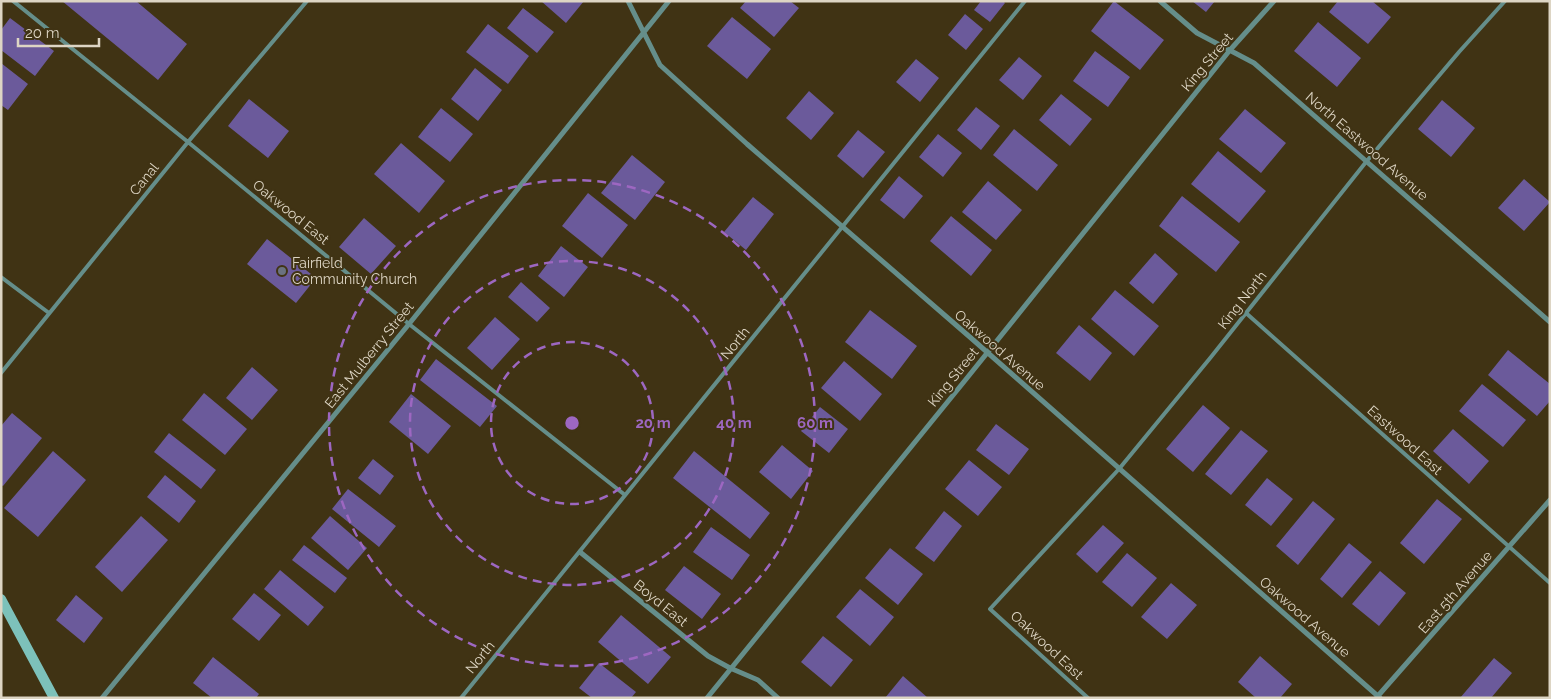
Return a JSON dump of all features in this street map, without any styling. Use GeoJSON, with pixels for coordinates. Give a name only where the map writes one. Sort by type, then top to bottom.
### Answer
{"type":"FeatureCollection","features":[{"type":"Feature","properties":{"kind":"main road"},"geometry":{"type":"LineString","coordinates":[[1,599],[54,698]]}},
{"type":"Feature","properties":{"kind":"street","name":"Oakwood Avenue"},"geometry":{"type":"LineString","coordinates":[[628,1],[660,65],[747,144],[987,352],[1378,697]]}},
{"type":"Feature","properties":{"kind":"street","name":"East Mulberry Street"},"geometry":{"type":"LineString","coordinates":[[102,698],[409,324],[669,1]]}},
{"type":"Feature","properties":{"kind":"street","name":"North Eastwood Avenue"},"geometry":{"type":"LineString","coordinates":[[1160,1],[1197,33],[1254,63],[1550,322]]}},
{"type":"Feature","properties":{"kind":"street","name":"King Street"},"geometry":{"type":"LineString","coordinates":[[707,698],[1230,50],[1274,1]]}},
{"type":"Feature","properties":{"kind":"street","name":"East 5th Avenue"},"geometry":{"type":"LineString","coordinates":[[1378,697],[1550,500]]}},
{"type":"Feature","properties":{"kind":"street","name":"Boyd East"},"geometry":{"type":"LineString","coordinates":[[580,552],[708,656],[758,680],[778,698]]}},
{"type":"Feature","properties":{"kind":"lane","name":"Oakwood East"},"geometry":{"type":"LineString","coordinates":[[13,1],[409,324],[625,495]]}},
{"type":"Feature","properties":{"kind":"lane","name":"Canal"},"geometry":{"type":"LineString","coordinates":[[1,373],[188,142],[307,1]]}},
{"type":"Feature","properties":{"kind":"lane","name":"North"},"geometry":{"type":"LineString","coordinates":[[461,698],[1025,1]]}},
{"type":"Feature","properties":{"kind":"lane","name":"King North"},"geometry":{"type":"LineString","coordinates":[[990,609],[1119,469],[1366,162],[1459,52],[1506,1]]}},
{"type":"Feature","properties":{"kind":"lane"},"geometry":{"type":"LineString","coordinates":[[1,277],[49,314]]}},
{"type":"Feature","properties":{"kind":"lane","name":"Eastwood East"},"geometry":{"type":"LineString","coordinates":[[1246,313],[1550,583]]}},
{"type":"Feature","properties":{"kind":"lane","name":"Oakwood East"},"geometry":{"type":"LineString","coordinates":[[990,609],[1088,698]]}},
{"type":"Feature","properties":{"kind":"building"},"geometry":{"type":"Polygon","coordinates":[[[62,1],[136,1],[187,44],[158,80],[62,1]]]}},
{"type":"Feature","properties":{"kind":"building"},"geometry":{"type":"Polygon","coordinates":[[[541,1],[584,1],[566,23],[541,1]]]}},
{"type":"Feature","properties":{"kind":"building"},"geometry":{"type":"Polygon","coordinates":[[[746,1],[790,1],[799,8],[774,37],[740,8],[746,1]]]}},
{"type":"Feature","properties":{"kind":"building"},"geometry":{"type":"Polygon","coordinates":[[[981,1],[1003,1],[1005,3],[990,22],[974,10],[981,1]]]}},
{"type":"Feature","properties":{"kind":"building"},"geometry":{"type":"Polygon","coordinates":[[[1114,1],[1164,40],[1140,70],[1091,31],[1114,1]]]}},
{"type":"Feature","properties":{"kind":"building"},"geometry":{"type":"Polygon","coordinates":[[[1192,1],[1215,1],[1206,12],[1192,1]]]}},
{"type":"Feature","properties":{"kind":"building"},"geometry":{"type":"Polygon","coordinates":[[[1338,1],[1372,1],[1391,17],[1368,44],[1329,12],[1338,1]]]}},
{"type":"Feature","properties":{"kind":"building"},"geometry":{"type":"Polygon","coordinates":[[[523,8],[554,32],[537,53],[507,28],[523,8]]]}},
{"type":"Feature","properties":{"kind":"building"},"geometry":{"type":"Polygon","coordinates":[[[965,14],[983,29],[966,50],[948,35],[965,14]]]}},
{"type":"Feature","properties":{"kind":"building"},"geometry":{"type":"Polygon","coordinates":[[[732,17],[771,49],[747,79],[707,46],[732,17]]]}},
{"type":"Feature","properties":{"kind":"building"},"geometry":{"type":"Polygon","coordinates":[[[10,18],[54,51],[35,76],[1,50],[1,30],[10,18]]]}},
{"type":"Feature","properties":{"kind":"building"},"geometry":{"type":"Polygon","coordinates":[[[1318,22],[1361,58],[1337,87],[1294,51],[1318,22]]]}},
{"type":"Feature","properties":{"kind":"building"},"geometry":{"type":"Polygon","coordinates":[[[488,24],[529,56],[508,84],[466,52],[488,24]]]}},
{"type":"Feature","properties":{"kind":"building"},"geometry":{"type":"Polygon","coordinates":[[[1095,51],[1130,77],[1108,107],[1073,81],[1095,51]]]}},
{"type":"Feature","properties":{"kind":"building"},"geometry":{"type":"Polygon","coordinates":[[[1019,57],[1042,76],[1023,100],[999,80],[1019,57]]]}},
{"type":"Feature","properties":{"kind":"building"},"geometry":{"type":"Polygon","coordinates":[[[916,59],[939,78],[920,102],[896,82],[916,59]]]}},
{"type":"Feature","properties":{"kind":"building"},"geometry":{"type":"Polygon","coordinates":[[[1,63],[28,84],[8,110],[1,105],[1,63]]]}},
{"type":"Feature","properties":{"kind":"building"},"geometry":{"type":"Polygon","coordinates":[[[475,68],[502,90],[478,121],[451,99],[475,68]]]}},
{"type":"Feature","properties":{"kind":"building"},"geometry":{"type":"Polygon","coordinates":[[[809,91],[834,113],[811,140],[786,118],[809,91]]]}},
{"type":"Feature","properties":{"kind":"building"},"geometry":{"type":"Polygon","coordinates":[[[1061,94],[1092,119],[1070,146],[1039,120],[1061,94]]]}},
{"type":"Feature","properties":{"kind":"building"},"geometry":{"type":"Polygon","coordinates":[[[249,99],[289,131],[268,158],[228,126],[249,99]]]}},
{"type":"Feature","properties":{"kind":"building"},"geometry":{"type":"Polygon","coordinates":[[[1442,100],[1475,128],[1451,157],[1418,129],[1442,100]]]}},
{"type":"Feature","properties":{"kind":"building"},"geometry":{"type":"Polygon","coordinates":[[[976,107],[1000,126],[981,150],[957,130],[976,107]]]}},
{"type":"Feature","properties":{"kind":"building"},"geometry":{"type":"Polygon","coordinates":[[[441,108],[473,134],[450,162],[418,137],[441,108]]]}},
{"type":"Feature","properties":{"kind":"building"},"geometry":{"type":"Polygon","coordinates":[[[1245,109],[1286,143],[1261,173],[1219,139],[1245,109]]]}},
{"type":"Feature","properties":{"kind":"building"},"geometry":{"type":"Polygon","coordinates":[[[1014,129],[1058,165],[1037,191],[993,155],[1014,129]]]}},
{"type":"Feature","properties":{"kind":"building"},"geometry":{"type":"Polygon","coordinates":[[[858,130],[885,152],[863,178],[837,156],[858,130]]]}},
{"type":"Feature","properties":{"kind":"building"},"geometry":{"type":"Polygon","coordinates":[[[938,134],[962,153],[943,177],[919,157],[938,134]]]}},
{"type":"Feature","properties":{"kind":"building"},"geometry":{"type":"Polygon","coordinates":[[[401,143],[445,181],[419,213],[374,174],[401,143]]]}},
{"type":"Feature","properties":{"kind":"building"},"geometry":{"type":"Polygon","coordinates":[[[1218,151],[1266,191],[1239,223],[1191,184],[1218,151]]]}},
{"type":"Feature","properties":{"kind":"building"},"geometry":{"type":"Polygon","coordinates":[[[632,155],[665,182],[635,220],[601,193],[632,155]]]}},
{"type":"Feature","properties":{"kind":"building"},"geometry":{"type":"Polygon","coordinates":[[[899,176],[923,196],[904,219],[880,200],[899,176]]]}},
{"type":"Feature","properties":{"kind":"building"},"geometry":{"type":"Polygon","coordinates":[[[1524,179],[1550,202],[1524,231],[1498,208],[1524,179]]]}},
{"type":"Feature","properties":{"kind":"building"},"geometry":{"type":"Polygon","coordinates":[[[988,181],[1022,210],[996,240],[962,212],[988,181]]]}},
{"type":"Feature","properties":{"kind":"building"},"geometry":{"type":"Polygon","coordinates":[[[588,193],[628,225],[602,258],[562,226],[588,193]]]}},
{"type":"Feature","properties":{"kind":"building"},"geometry":{"type":"Polygon","coordinates":[[[1182,196],[1240,242],[1216,272],[1159,226],[1182,196]]]}},
{"type":"Feature","properties":{"kind":"building"},"geometry":{"type":"Polygon","coordinates":[[[753,197],[774,214],[746,250],[724,232],[753,197]]]}},
{"type":"Feature","properties":{"kind":"building"},"geometry":{"type":"Polygon","coordinates":[[[951,216],[992,250],[971,276],[930,241],[951,216]]]}},
{"type":"Feature","properties":{"kind":"building"},"geometry":{"type":"Polygon","coordinates":[[[364,218],[396,246],[371,274],[339,247],[364,218]]]}},
{"type":"Feature","properties":{"kind":"building","name":"Fairfield Community Church"},"geometry":{"type":"Polygon","coordinates":[[[267,239],[316,278],[296,303],[247,264],[267,239]]]}},
{"type":"Feature","properties":{"kind":"building"},"geometry":{"type":"Polygon","coordinates":[[[561,246],[588,267],[564,297],[538,276],[561,246]]]}},
{"type":"Feature","properties":{"kind":"building"},"geometry":{"type":"Polygon","coordinates":[[[1155,253],[1178,274],[1153,304],[1129,283],[1155,253]]]}},
{"type":"Feature","properties":{"kind":"building"},"geometry":{"type":"Polygon","coordinates":[[[521,282],[550,308],[537,322],[508,297],[521,282]]]}},
{"type":"Feature","properties":{"kind":"building"},"geometry":{"type":"Polygon","coordinates":[[[1115,290],[1159,326],[1134,356],[1091,319],[1115,290]]]}},
{"type":"Feature","properties":{"kind":"building"},"geometry":{"type":"Polygon","coordinates":[[[870,310],[917,346],[892,379],[845,342],[870,310]]]}},
{"type":"Feature","properties":{"kind":"building"},"geometry":{"type":"Polygon","coordinates":[[[495,317],[520,339],[492,370],[467,348],[495,317]]]}},
{"type":"Feature","properties":{"kind":"building"},"geometry":{"type":"Polygon","coordinates":[[[1079,325],[1112,353],[1090,381],[1056,353],[1079,325]]]}},
{"type":"Feature","properties":{"kind":"building"},"geometry":{"type":"Polygon","coordinates":[[[1508,350],[1550,384],[1550,401],[1537,416],[1488,375],[1508,350]]]}},
{"type":"Feature","properties":{"kind":"building"},"geometry":{"type":"Polygon","coordinates":[[[436,359],[497,406],[480,427],[420,380],[436,359]]]}},
{"type":"Feature","properties":{"kind":"building"},"geometry":{"type":"Polygon","coordinates":[[[844,361],[882,394],[860,421],[821,388],[844,361]]]}},
{"type":"Feature","properties":{"kind":"building"},"geometry":{"type":"Polygon","coordinates":[[[252,367],[278,390],[252,420],[226,398],[252,367]]]}},
{"type":"Feature","properties":{"kind":"building"},"geometry":{"type":"Polygon","coordinates":[[[1482,384],[1526,420],[1503,447],[1459,411],[1482,384]]]}},
{"type":"Feature","properties":{"kind":"building"},"geometry":{"type":"Polygon","coordinates":[[[204,393],[247,429],[225,455],[182,420],[204,393]]]}},
{"type":"Feature","properties":{"kind":"building"},"geometry":{"type":"Polygon","coordinates":[[[411,394],[451,426],[428,454],[389,422],[411,394]]]}},
{"type":"Feature","properties":{"kind":"building"},"geometry":{"type":"Polygon","coordinates":[[[1203,405],[1230,428],[1193,472],[1166,449],[1203,405]]]}},
{"type":"Feature","properties":{"kind":"building"},"geometry":{"type":"Polygon","coordinates":[[[820,407],[848,429],[829,453],[801,431],[820,407]]]}},
{"type":"Feature","properties":{"kind":"building"},"geometry":{"type":"Polygon","coordinates":[[[12,413],[42,438],[3,486],[1,485],[1,426],[12,413]]]}},
{"type":"Feature","properties":{"kind":"building"},"geometry":{"type":"Polygon","coordinates":[[[996,424],[1029,449],[1009,475],[976,450],[996,424]]]}},
{"type":"Feature","properties":{"kind":"building"},"geometry":{"type":"Polygon","coordinates":[[[1453,429],[1489,461],[1469,484],[1433,451],[1453,429]]]}},
{"type":"Feature","properties":{"kind":"building"},"geometry":{"type":"Polygon","coordinates":[[[1241,430],[1268,451],[1231,495],[1205,474],[1241,430]]]}},
{"type":"Feature","properties":{"kind":"building"},"geometry":{"type":"Polygon","coordinates":[[[169,433],[216,470],[201,489],[154,452],[169,433]]]}},
{"type":"Feature","properties":{"kind":"building"},"geometry":{"type":"Polygon","coordinates":[[[782,445],[813,471],[791,499],[759,472],[782,445]]]}},
{"type":"Feature","properties":{"kind":"building"},"geometry":{"type":"Polygon","coordinates":[[[53,451],[86,480],[38,537],[4,508],[53,451]]]}},
{"type":"Feature","properties":{"kind":"building"},"geometry":{"type":"Polygon","coordinates":[[[694,451],[770,513],[750,539],[673,478],[694,451]]]}},
{"type":"Feature","properties":{"kind":"building"},"geometry":{"type":"Polygon","coordinates":[[[373,459],[394,476],[380,495],[358,478],[373,459]]]}},
{"type":"Feature","properties":{"kind":"building"},"geometry":{"type":"Polygon","coordinates":[[[969,460],[1002,487],[978,516],[945,489],[969,460]]]}},
{"type":"Feature","properties":{"kind":"building"},"geometry":{"type":"Polygon","coordinates":[[[165,475],[196,501],[179,523],[147,497],[165,475]]]}},
{"type":"Feature","properties":{"kind":"building"},"geometry":{"type":"Polygon","coordinates":[[[1267,478],[1293,499],[1271,526],[1245,505],[1267,478]]]}},
{"type":"Feature","properties":{"kind":"building"},"geometry":{"type":"Polygon","coordinates":[[[348,489],[396,526],[379,547],[332,509],[348,489]]]}},
{"type":"Feature","properties":{"kind":"building"},"geometry":{"type":"Polygon","coordinates":[[[1437,499],[1462,519],[1424,564],[1400,543],[1437,499]]]}},
{"type":"Feature","properties":{"kind":"building"},"geometry":{"type":"Polygon","coordinates":[[[1313,501],[1335,519],[1298,565],[1276,546],[1313,501]]]}},
{"type":"Feature","properties":{"kind":"building"},"geometry":{"type":"Polygon","coordinates":[[[944,511],[962,526],[934,562],[915,548],[944,511]]]}},
{"type":"Feature","properties":{"kind":"building"},"geometry":{"type":"Polygon","coordinates":[[[141,516],[168,540],[122,592],[95,567],[141,516]]]}},
{"type":"Feature","properties":{"kind":"building"},"geometry":{"type":"Polygon","coordinates":[[[330,516],[367,548],[348,570],[311,538],[330,516]]]}},
{"type":"Feature","properties":{"kind":"building"},"geometry":{"type":"Polygon","coordinates":[[[1103,525],[1124,543],[1097,573],[1076,554],[1103,525]]]}},
{"type":"Feature","properties":{"kind":"building"},"geometry":{"type":"Polygon","coordinates":[[[711,527],[750,555],[732,580],[693,552],[711,527]]]}},
{"type":"Feature","properties":{"kind":"building"},"geometry":{"type":"Polygon","coordinates":[[[1349,543],[1372,562],[1342,598],[1320,579],[1349,543]]]}},
{"type":"Feature","properties":{"kind":"building"},"geometry":{"type":"Polygon","coordinates":[[[304,545],[347,578],[335,593],[292,560],[304,545]]]}},
{"type":"Feature","properties":{"kind":"building"},"geometry":{"type":"Polygon","coordinates":[[[890,548],[923,574],[898,605],[865,578],[890,548]]]}},
{"type":"Feature","properties":{"kind":"building"},"geometry":{"type":"Polygon","coordinates":[[[1127,553],[1157,578],[1132,607],[1102,582],[1127,553]]]}},
{"type":"Feature","properties":{"kind":"building"},"geometry":{"type":"Polygon","coordinates":[[[684,566],[721,594],[702,619],[665,590],[684,566]]]}},
{"type":"Feature","properties":{"kind":"building"},"geometry":{"type":"Polygon","coordinates":[[[280,570],[324,607],[308,626],[264,589],[280,570]]]}},
{"type":"Feature","properties":{"kind":"building"},"geometry":{"type":"Polygon","coordinates":[[[1380,571],[1406,593],[1379,626],[1352,604],[1380,571]]]}},
{"type":"Feature","properties":{"kind":"building"},"geometry":{"type":"Polygon","coordinates":[[[1171,583],[1197,605],[1167,639],[1141,617],[1171,583]]]}},
{"type":"Feature","properties":{"kind":"building"},"geometry":{"type":"Polygon","coordinates":[[[860,589],[894,617],[870,646],[836,617],[860,589]]]}},
{"type":"Feature","properties":{"kind":"building"},"geometry":{"type":"Polygon","coordinates":[[[254,593],[281,615],[259,641],[232,619],[254,593]]]}},
{"type":"Feature","properties":{"kind":"building"},"geometry":{"type":"Polygon","coordinates":[[[76,595],[103,618],[84,643],[56,620],[76,595]]]}},
{"type":"Feature","properties":{"kind":"building"},"geometry":{"type":"Polygon","coordinates":[[[621,615],[671,657],[648,684],[598,642],[621,615]]]}},
{"type":"Feature","properties":{"kind":"building"},"geometry":{"type":"Polygon","coordinates":[[[823,636],[853,660],[831,687],[801,662],[823,636]]]}},
{"type":"Feature","properties":{"kind":"building"},"geometry":{"type":"Polygon","coordinates":[[[1260,656],[1292,684],[1280,698],[1256,698],[1238,682],[1260,656]]]}},
{"type":"Feature","properties":{"kind":"building"},"geometry":{"type":"Polygon","coordinates":[[[213,657],[259,694],[256,698],[212,698],[193,683],[213,657]]]}},
{"type":"Feature","properties":{"kind":"building"},"geometry":{"type":"Polygon","coordinates":[[[1494,658],[1512,673],[1491,698],[1460,698],[1494,658]]]}},
{"type":"Feature","properties":{"kind":"building"},"geometry":{"type":"Polygon","coordinates":[[[599,663],[636,692],[631,698],[592,698],[579,688],[599,663]]]}},
{"type":"Feature","properties":{"kind":"building"},"geometry":{"type":"Polygon","coordinates":[[[903,676],[928,698],[885,698],[903,676]]]}},
{"type":"Feature","properties":{"kind":"place","name":"Fairfield Community Church"},"geometry":{"type":"Point","coordinates":[282,271]}}]}
